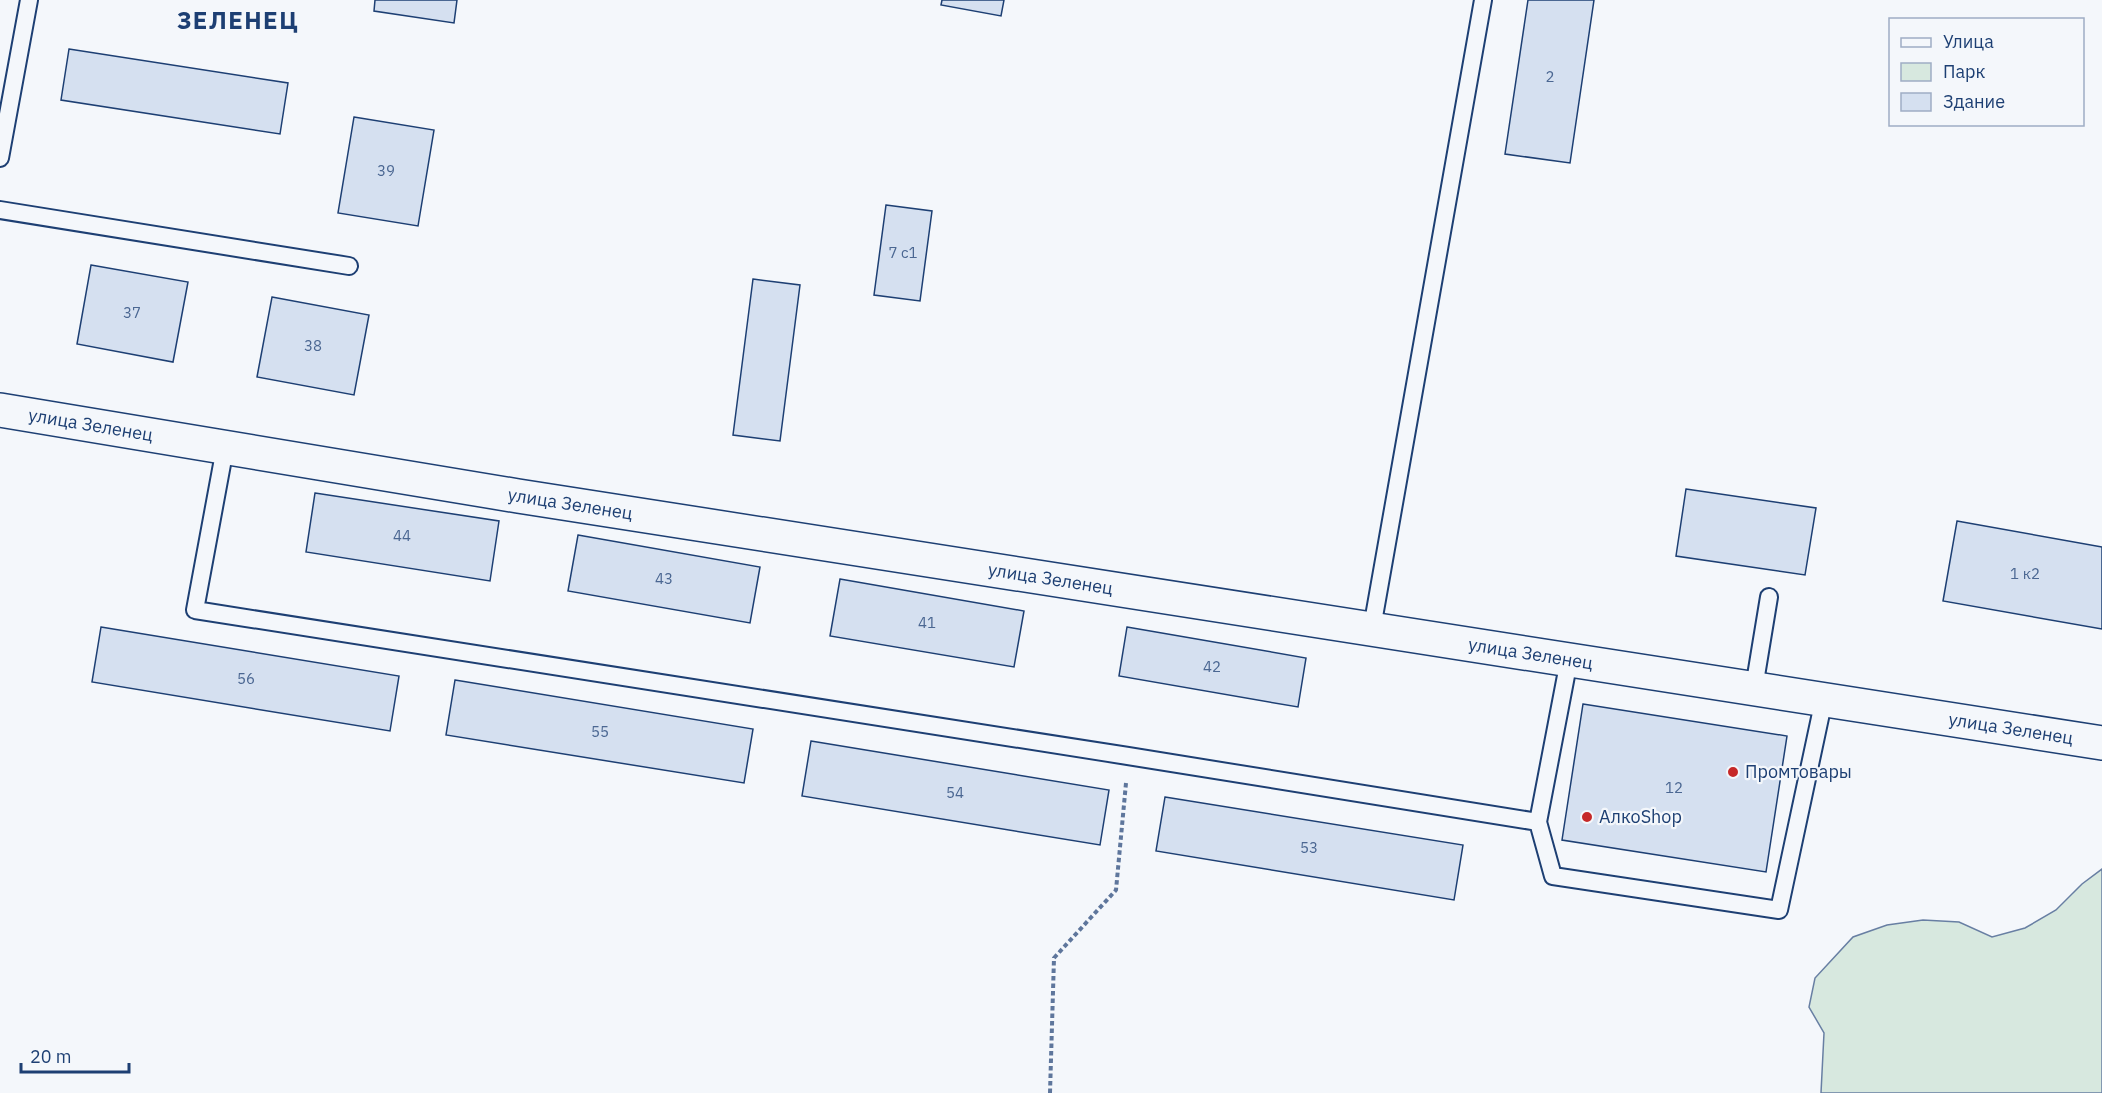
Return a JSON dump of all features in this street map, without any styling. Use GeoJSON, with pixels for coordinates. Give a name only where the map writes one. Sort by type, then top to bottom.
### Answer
{"type":"FeatureCollection","features":[{"type":"Feature","properties":{"kind":"street","name":"улица Зеленец"},"geometry":{"type":"LineString","coordinates":[[0,410],[518,496],[2102,743]]}},
{"type":"Feature","properties":{"kind":"lane"},"geometry":{"type":"LineString","coordinates":[[0,158],[29,0]]}},
{"type":"Feature","properties":{"kind":"lane"},"geometry":{"type":"LineString","coordinates":[[1372,628],[1483,0]]}},
{"type":"Feature","properties":{"kind":"lane"},"geometry":{"type":"LineString","coordinates":[[0,210],[349,266]]}},
{"type":"Feature","properties":{"kind":"lane"},"geometry":{"type":"LineString","coordinates":[[225,448],[195,610],[1538,822]]}},
{"type":"Feature","properties":{"kind":"lane"},"geometry":{"type":"LineString","coordinates":[[1755,688],[1769,597]]}},
{"type":"Feature","properties":{"kind":"lane"},"geometry":{"type":"LineString","coordinates":[[1569,660],[1538,822],[1553,876],[1779,910],[1824,699]]}},
{"type":"Feature","properties":{"kind":"path"},"geometry":{"type":"LineString","coordinates":[[1050,1093],[1054,958],[1116,890],[1128,756]]}},
{"type":"Feature","properties":{"kind":"green space"},"geometry":{"type":"Polygon","coordinates":[[[2102,869],[2102,1093],[1821,1093],[1824,1033],[1809,1007],[1815,978],[1853,937],[1887,925],[1923,920],[1959,922],[1992,937],[2025,928],[2056,910],[2082,884],[2102,869]]]}},
{"type":"Feature","properties":{"kind":"building"},"geometry":{"type":"Polygon","coordinates":[[[375,0],[457,0],[454,23],[374,11],[375,0]]]}},
{"type":"Feature","properties":{"kind":"building"},"geometry":{"type":"Polygon","coordinates":[[[942,0],[1004,0],[1001,16],[941,5],[942,0]]]}},
{"type":"Feature","properties":{"kind":"building"},"geometry":{"type":"Polygon","coordinates":[[[1528,0],[1594,0],[1570,163],[1505,154],[1528,0]]]}},
{"type":"Feature","properties":{"kind":"building"},"geometry":{"type":"Polygon","coordinates":[[[69,49],[288,83],[280,134],[61,100],[69,49]]]}},
{"type":"Feature","properties":{"kind":"building"},"geometry":{"type":"Polygon","coordinates":[[[354,117],[434,130],[418,226],[338,213],[354,117]]]}},
{"type":"Feature","properties":{"kind":"building"},"geometry":{"type":"Polygon","coordinates":[[[886,205],[932,211],[920,301],[874,295],[886,205]]]}},
{"type":"Feature","properties":{"kind":"building"},"geometry":{"type":"Polygon","coordinates":[[[91,265],[188,282],[173,362],[77,344],[91,265]]]}},
{"type":"Feature","properties":{"kind":"building"},"geometry":{"type":"Polygon","coordinates":[[[753,279],[800,285],[780,441],[733,435],[753,279]]]}},
{"type":"Feature","properties":{"kind":"building"},"geometry":{"type":"Polygon","coordinates":[[[272,297],[369,315],[354,395],[257,377],[272,297]]]}},
{"type":"Feature","properties":{"kind":"building"},"geometry":{"type":"Polygon","coordinates":[[[1686,489],[1816,508],[1805,575],[1676,556],[1686,489]]]}},
{"type":"Feature","properties":{"kind":"building"},"geometry":{"type":"Polygon","coordinates":[[[315,493],[499,521],[490,581],[306,552],[315,493]]]}},
{"type":"Feature","properties":{"kind":"building"},"geometry":{"type":"Polygon","coordinates":[[[1957,521],[2102,547],[2102,629],[1943,601],[1957,521]]]}},
{"type":"Feature","properties":{"kind":"building"},"geometry":{"type":"Polygon","coordinates":[[[578,535],[760,567],[750,623],[568,591],[578,535]]]}},
{"type":"Feature","properties":{"kind":"building"},"geometry":{"type":"Polygon","coordinates":[[[840,579],[1024,611],[1014,667],[830,636],[840,579]]]}},
{"type":"Feature","properties":{"kind":"building"},"geometry":{"type":"Polygon","coordinates":[[[101,627],[399,676],[390,731],[92,682],[101,627]]]}},
{"type":"Feature","properties":{"kind":"building"},"geometry":{"type":"Polygon","coordinates":[[[1127,627],[1306,658],[1298,707],[1119,676],[1127,627]]]}},
{"type":"Feature","properties":{"kind":"building"},"geometry":{"type":"Polygon","coordinates":[[[455,680],[753,729],[744,783],[446,735],[455,680]]]}},
{"type":"Feature","properties":{"kind":"building"},"geometry":{"type":"Polygon","coordinates":[[[1583,704],[1787,736],[1766,872],[1562,840],[1583,704]]]}},
{"type":"Feature","properties":{"kind":"building"},"geometry":{"type":"Polygon","coordinates":[[[811,741],[1109,790],[1100,845],[802,796],[811,741]]]}},
{"type":"Feature","properties":{"kind":"building"},"geometry":{"type":"Polygon","coordinates":[[[1165,797],[1463,845],[1454,900],[1156,851],[1165,797]]]}},
{"type":"Feature","properties":{"kind":"place","name":"Промтовары"},"geometry":{"type":"Point","coordinates":[1733,772]}},
{"type":"Feature","properties":{"kind":"place","name":"АлкоShop"},"geometry":{"type":"Point","coordinates":[1587,817]}},
{"type":"Feature","properties":{"kind":"district","name":"ЗЕЛЕНЕЦ"},"geometry":{"type":"Point","coordinates":[238,21]}}]}
